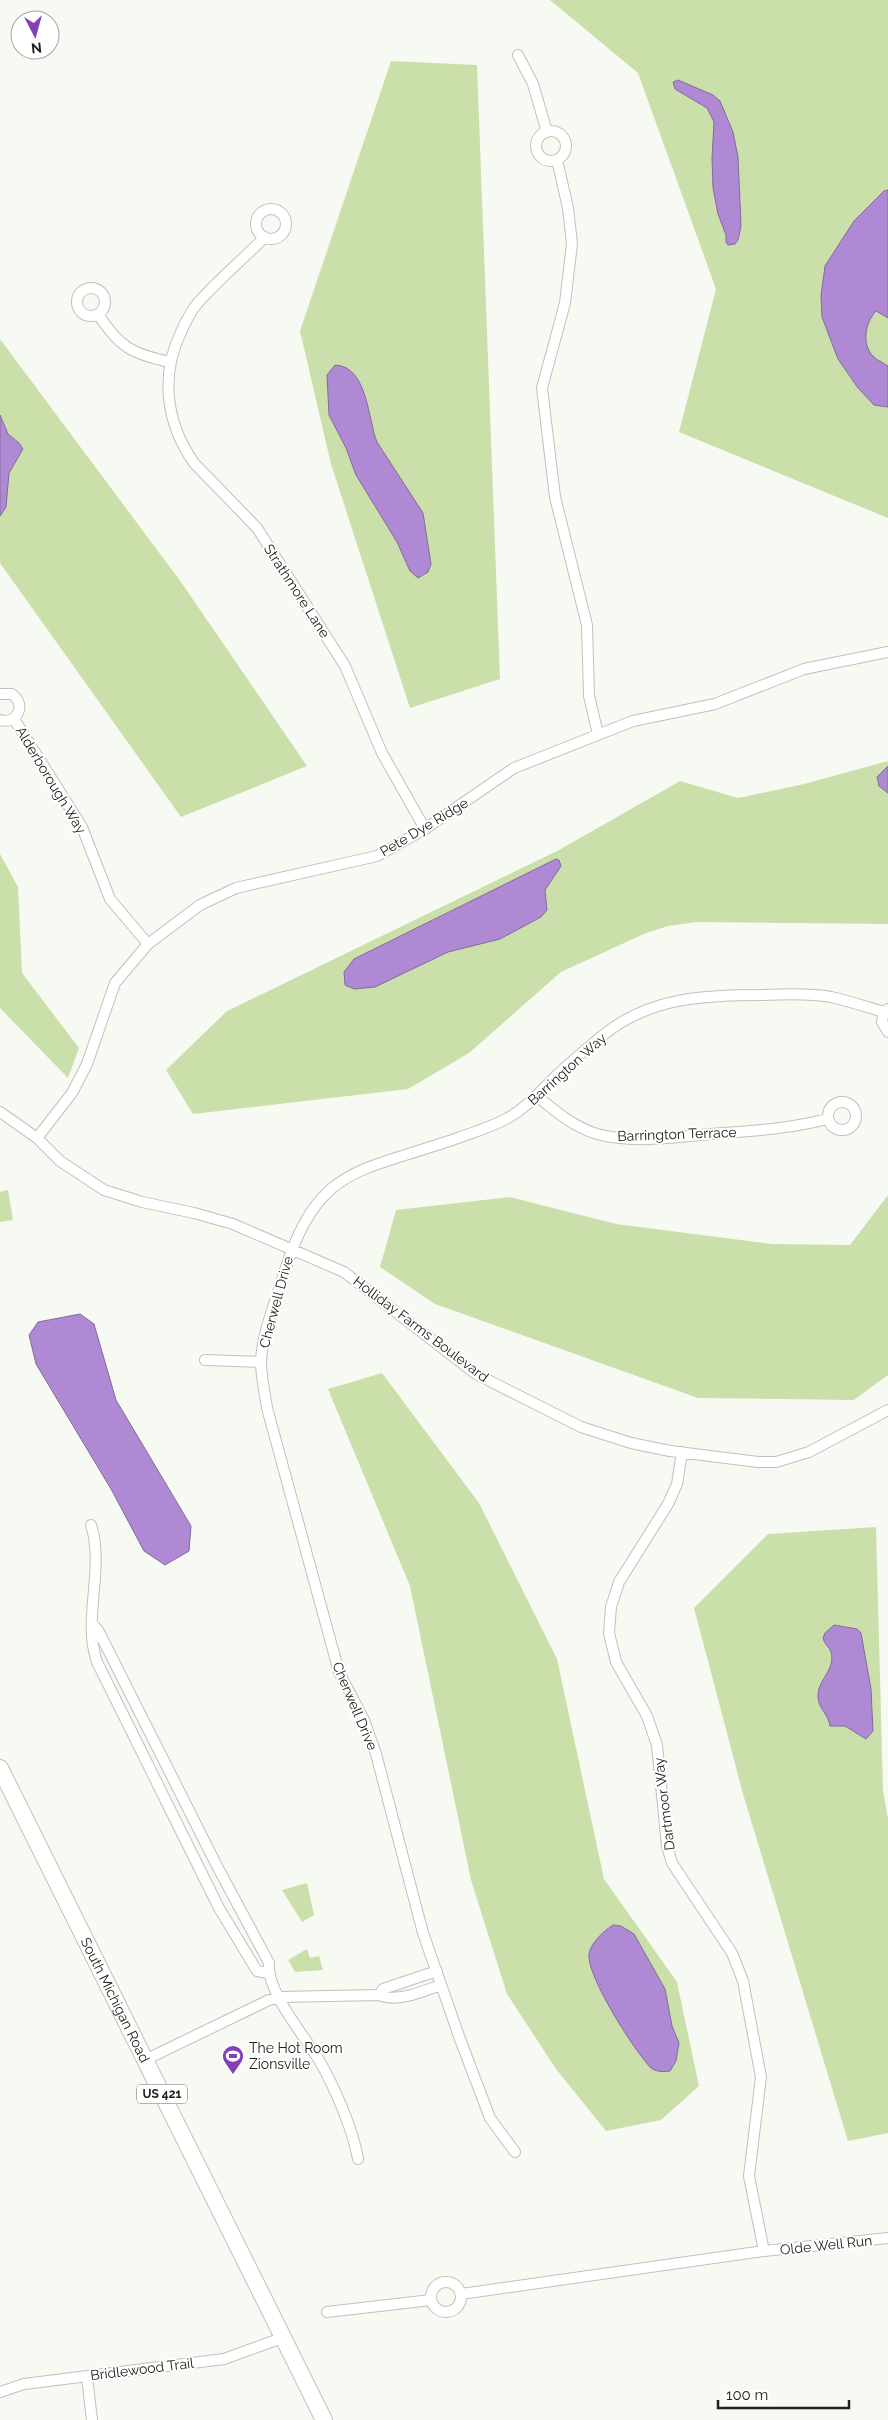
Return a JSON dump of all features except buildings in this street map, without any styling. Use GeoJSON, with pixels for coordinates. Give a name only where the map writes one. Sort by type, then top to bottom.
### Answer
{"type":"FeatureCollection","features":[{"type":"Feature","properties":{"kind":"main road","name":"South Michigan Road"},"geometry":{"type":"LineString","coordinates":[[0,1768],[324,2420]]}},
{"type":"Feature","properties":{"kind":"street"},"geometry":{"type":"LineString","coordinates":[[518,55],[533,84],[547,132]]}},
{"type":"Feature","properties":{"kind":"street"},"geometry":{"type":"LineString","coordinates":[[547,132],[556,132],[566,143],[565,152],[557,160],[544,160],[538,152],[539,138],[547,132]]}},
{"type":"Feature","properties":{"kind":"street"},"geometry":{"type":"LineString","coordinates":[[557,160],[568,208],[572,244],[565,303],[542,388],[555,497],[587,625],[589,696],[598,734]]}},
{"type":"Feature","properties":{"kind":"street","name":"Strathmore Lane"},"geometry":{"type":"LineString","coordinates":[[264,237],[195,306],[179,336],[168,374],[169,402],[173,421],[185,450],[194,462],[257,528],[345,666],[382,753],[425,829]]}},
{"type":"Feature","properties":{"kind":"street"},"geometry":{"type":"LineString","coordinates":[[98,314],[112,335],[122,345],[137,353],[170,362]]}},
{"type":"Feature","properties":{"kind":"street","name":"Pete Dye Ridge"},"geometry":{"type":"LineString","coordinates":[[37,1138],[72,1093],[87,1064],[115,983],[148,944],[200,905],[236,888],[377,856],[425,829],[514,768],[633,721],[716,704],[804,669],[888,652]]}},
{"type":"Feature","properties":{"kind":"street"},"geometry":{"type":"LineString","coordinates":[[0,694],[12,694],[19,701],[20,711],[14,719],[0,720]]}},
{"type":"Feature","properties":{"kind":"street","name":"Alderborough Way"},"geometry":{"type":"LineString","coordinates":[[14,719],[82,827],[110,899],[148,944]]}},
{"type":"Feature","properties":{"kind":"street","name":"Barrington Way"},"geometry":{"type":"LineString","coordinates":[[291,1248],[308,1215],[318,1201],[345,1177],[373,1164],[447,1142],[504,1120],[519,1111],[537,1096],[604,1034],[642,1011],[669,1002],[724,995],[783,994],[830,997],[886,1010],[882,1022],[888,1032]]}},
{"type":"Feature","properties":{"kind":"street","name":"Barrington Terrace"},"geometry":{"type":"LineString","coordinates":[[537,1096],[577,1126],[596,1134],[612,1137],[672,1137],[766,1130],[802,1126],[827,1119]]}},
{"type":"Feature","properties":{"kind":"street","name":"Holliday Farms Boulevard"},"geometry":{"type":"LineString","coordinates":[[0,1112],[37,1138],[60,1161],[104,1190],[119,1196],[233,1224],[344,1272],[476,1374],[522,1399],[582,1427],[630,1443],[758,1462],[784,1460],[809,1452],[888,1410]]}},
{"type":"Feature","properties":{"kind":"street","name":"Cherwell Drive"},"geometry":{"type":"LineString","coordinates":[[291,1248],[267,1328],[261,1362],[268,1408],[339,1672],[364,1720],[376,1754],[423,1933],[490,2118],[515,2152]]}},
{"type":"Feature","properties":{"kind":"street"},"geometry":{"type":"LineString","coordinates":[[205,1360],[261,1362]]}},
{"type":"Feature","properties":{"kind":"street","name":"Dartmoor Way"},"geometry":{"type":"LineString","coordinates":[[682,1452],[678,1484],[668,1504],[619,1582],[612,1606],[609,1633],[616,1662],[647,1716],[657,1745],[667,1846],[672,1863],[732,1954],[743,1981],[761,2077],[749,2176],[764,2251]]}},
{"type":"Feature","properties":{"kind":"street"},"geometry":{"type":"LineString","coordinates":[[91,1525],[95,1538],[93,1625],[90,1634],[92,1649],[122,1714],[219,1908],[257,1971],[268,1973]]}},
{"type":"Feature","properties":{"kind":"street"},"geometry":{"type":"LineString","coordinates":[[93,1625],[98,1630],[202,1836],[269,1963],[268,1973],[280,1997],[320,2062],[355,2139],[358,2159]]}},
{"type":"Feature","properties":{"kind":"street"},"geometry":{"type":"LineString","coordinates":[[122,1714],[137,1706]]}},
{"type":"Feature","properties":{"kind":"street"},"geometry":{"type":"LineString","coordinates":[[187,1843],[202,1836]]}},
{"type":"Feature","properties":{"kind":"street"},"geometry":{"type":"LineString","coordinates":[[380,1995],[383,1989],[437,1971]]}},
{"type":"Feature","properties":{"kind":"street"},"geometry":{"type":"LineString","coordinates":[[145,2060],[269,2000],[280,1997],[380,1995],[387,1998],[403,1997],[442,1985]]}},
{"type":"Feature","properties":{"kind":"street","name":"Olde Well Run"},"geometry":{"type":"LineString","coordinates":[[461,2294],[764,2251],[888,2238]]}},
{"type":"Feature","properties":{"kind":"street"},"geometry":{"type":"LineString","coordinates":[[446,2282],[455,2286],[461,2294],[460,2304],[449,2312],[440,2311],[431,2300],[436,2286],[446,2282]]}},
{"type":"Feature","properties":{"kind":"street"},"geometry":{"type":"LineString","coordinates":[[327,2312],[431,2300]]}},
{"type":"Feature","properties":{"kind":"street","name":"Bridlewood Trail"},"geometry":{"type":"LineString","coordinates":[[0,2392],[24,2384],[224,2359],[282,2338]]}},
{"type":"Feature","properties":{"kind":"street"},"geometry":{"type":"LineString","coordinates":[[87,2376],[92,2420]]}},
{"type":"Feature","properties":{"kind":"green space"},"geometry":{"type":"Polygon","coordinates":[[[550,0],[888,0],[888,518],[679,432],[716,289],[638,73],[550,0]]]}},
{"type":"Feature","properties":{"kind":"green space"},"geometry":{"type":"Polygon","coordinates":[[[391,61],[477,65],[500,679],[410,708],[331,464],[300,331],[391,61]]]}},
{"type":"Feature","properties":{"kind":"green space"},"geometry":{"type":"Polygon","coordinates":[[[0,339],[181,582],[307,766],[181,817],[0,563],[0,339]]]}},
{"type":"Feature","properties":{"kind":"green space"},"geometry":{"type":"Polygon","coordinates":[[[888,761],[888,924],[697,922],[668,926],[646,933],[561,972],[469,1053],[408,1089],[193,1114],[166,1070],[227,1011],[559,850],[680,781],[738,798],[804,784],[888,761]]]}},
{"type":"Feature","properties":{"kind":"green space"},"geometry":{"type":"Polygon","coordinates":[[[0,854],[18,887],[22,973],[79,1048],[68,1078],[0,1008],[0,854]]]}},
{"type":"Feature","properties":{"kind":"green space"},"geometry":{"type":"Polygon","coordinates":[[[8,1190],[13,1220],[0,1222],[0,1192],[8,1190]]]}},
{"type":"Feature","properties":{"kind":"green space"},"geometry":{"type":"Polygon","coordinates":[[[888,1195],[888,1375],[854,1400],[698,1398],[435,1304],[380,1267],[396,1210],[510,1197],[616,1224],[772,1244],[850,1245],[888,1195]]]}},
{"type":"Feature","properties":{"kind":"green space"},"geometry":{"type":"Polygon","coordinates":[[[382,1373],[479,1503],[557,1659],[604,1879],[677,1982],[699,2086],[661,2120],[606,2131],[556,2069],[507,1994],[471,1880],[410,1586],[328,1389],[382,1373]]]}},
{"type":"Feature","properties":{"kind":"green space"},"geometry":{"type":"Polygon","coordinates":[[[876,1527],[883,1791],[888,1819],[888,2133],[848,2141],[743,1794],[694,1608],[768,1534],[876,1527]]]}},
{"type":"Feature","properties":{"kind":"green space"},"geometry":{"type":"Polygon","coordinates":[[[307,1883],[314,1915],[302,1922],[282,1890],[307,1883]]]}},
{"type":"Feature","properties":{"kind":"green space"},"geometry":{"type":"Polygon","coordinates":[[[307,1949],[310,1958],[319,1956],[323,1970],[295,1972],[288,1960],[307,1949]]]}},
{"type":"Feature","properties":{"kind":"shaded area"},"geometry":{"type":"Polygon","coordinates":[[[678,80],[713,95],[720,101],[733,132],[738,157],[741,226],[738,240],[735,244],[728,245],[726,242],[726,235],[718,214],[713,188],[714,122],[707,108],[675,89],[673,82],[678,80]]]}},
{"type":"Feature","properties":{"kind":"shaded area"},"geometry":{"type":"Polygon","coordinates":[[[888,190],[888,318],[876,311],[869,322],[866,340],[870,352],[888,366],[888,407],[874,405],[858,388],[838,359],[822,317],[821,296],[825,266],[854,221],[884,191],[888,190]]]}},
{"type":"Feature","properties":{"kind":"shaded area"},"geometry":{"type":"Polygon","coordinates":[[[335,365],[346,368],[354,374],[360,384],[377,442],[423,513],[431,564],[428,572],[418,578],[410,571],[397,542],[356,475],[346,448],[329,415],[327,375],[335,365]]]}},
{"type":"Feature","properties":{"kind":"shaded area"},"geometry":{"type":"Polygon","coordinates":[[[0,415],[8,434],[23,449],[9,473],[6,507],[0,516],[0,415]]]}},
{"type":"Feature","properties":{"kind":"shaded area"},"geometry":{"type":"Polygon","coordinates":[[[888,766],[888,793],[879,786],[877,777],[888,766]]]}},
{"type":"Feature","properties":{"kind":"shaded area"},"geometry":{"type":"Polygon","coordinates":[[[556,859],[559,860],[561,866],[545,890],[547,910],[541,917],[500,939],[448,952],[375,987],[354,989],[345,985],[344,972],[354,959],[556,859]]]}},
{"type":"Feature","properties":{"kind":"shaded area"},"geometry":{"type":"Polygon","coordinates":[[[80,1314],[94,1324],[116,1400],[191,1526],[189,1551],[165,1565],[144,1551],[111,1489],[36,1364],[29,1335],[38,1322],[80,1314]]]}},
{"type":"Feature","properties":{"kind":"shaded area"},"geometry":{"type":"Polygon","coordinates":[[[834,1625],[857,1629],[861,1633],[871,1689],[873,1731],[866,1739],[845,1726],[830,1726],[828,1718],[818,1701],[818,1691],[829,1670],[832,1658],[831,1652],[823,1638],[825,1633],[834,1625]]]}},
{"type":"Feature","properties":{"kind":"shaded area"},"geometry":{"type":"Polygon","coordinates":[[[613,1925],[621,1926],[634,1934],[665,1989],[672,2026],[679,2043],[676,2061],[670,2071],[660,2071],[651,2068],[613,2013],[595,1978],[590,1964],[590,1950],[598,1937],[613,1925]]]}},
{"type":"Feature","properties":{"kind":"place","name":"The Hot Room Zionsville"},"geometry":{"type":"Point","coordinates":[233,2075]}}]}
